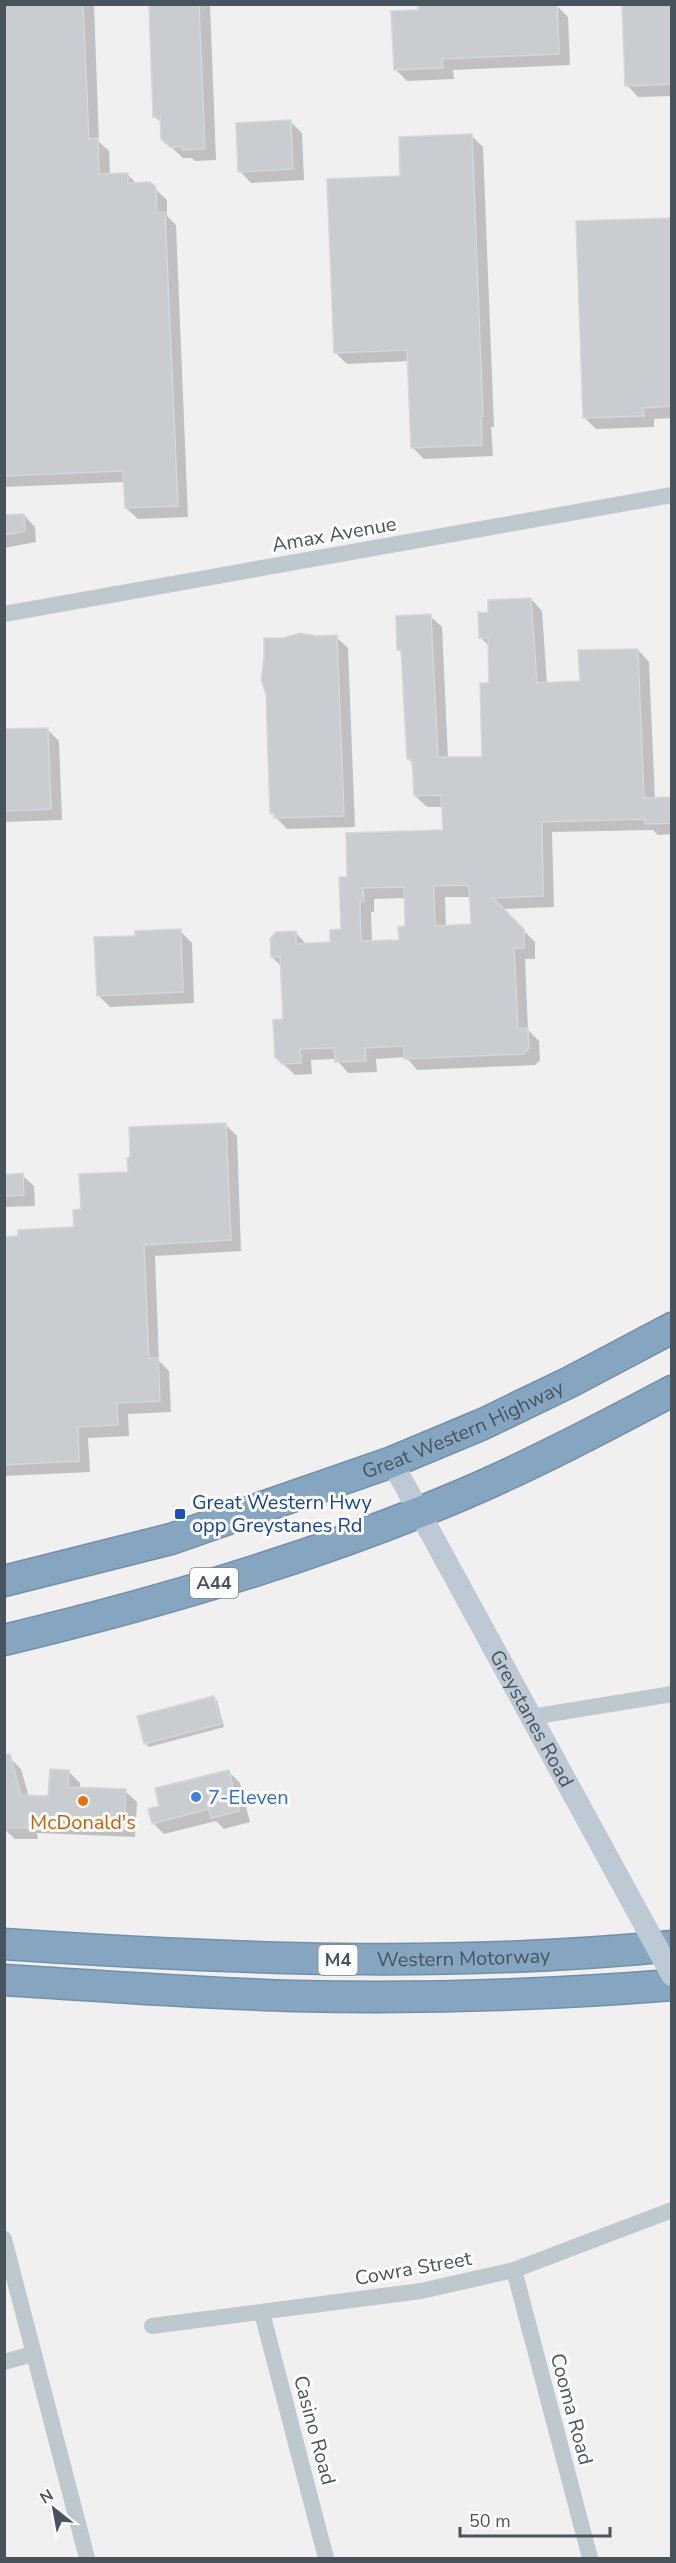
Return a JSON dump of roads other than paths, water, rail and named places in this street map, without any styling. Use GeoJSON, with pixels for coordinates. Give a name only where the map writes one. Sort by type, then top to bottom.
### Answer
{"type":"FeatureCollection","features":[{"type":"Feature","properties":{"kind":"highway","name":"Great Western Highway"},"geometry":{"type":"LineString","coordinates":[[4,1581],[171,1539],[393,1462],[483,1424],[672,1328]]}},
{"type":"Feature","properties":{"kind":"highway","name":"A44"},"geometry":{"type":"LineString","coordinates":[[4,1640],[92,1619],[225,1580],[419,1512],[518,1469],[672,1391]]}},
{"type":"Feature","properties":{"kind":"highway","name":"Western Motorway"},"geometry":{"type":"LineString","coordinates":[[4,1944],[283,1960],[498,1958],[672,1946]]}},
{"type":"Feature","properties":{"kind":"highway","name":"Western Motorway"},"geometry":{"type":"LineString","coordinates":[[4,1980],[210,1992],[350,1996],[531,1994],[672,1985]]}},
{"type":"Feature","properties":{"kind":"main road","name":"Greystanes Road"},"geometry":{"type":"LineString","coordinates":[[393,1462],[672,1975]]}},
{"type":"Feature","properties":{"kind":"street","name":"Amax Avenue"},"geometry":{"type":"LineString","coordinates":[[4,614],[672,495]]}},
{"type":"Feature","properties":{"kind":"street"},"geometry":{"type":"LineString","coordinates":[[531,1717],[672,1694]]}},
{"type":"Feature","properties":{"kind":"street","name":"Cowra Street"},"geometry":{"type":"LineString","coordinates":[[152,2326],[421,2291],[514,2270],[672,2210]]}},
{"type":"Feature","properties":{"kind":"street"},"geometry":{"type":"LineString","coordinates":[[4,2239],[87,2559]]}},
{"type":"Feature","properties":{"kind":"street","name":"Cooma Road"},"geometry":{"type":"LineString","coordinates":[[514,2270],[590,2559]]}},
{"type":"Feature","properties":{"kind":"street","name":"Casino Road"},"geometry":{"type":"LineString","coordinates":[[262,2313],[326,2559]]}},
{"type":"Feature","properties":{"kind":"street"},"geometry":{"type":"LineString","coordinates":[[4,2362],[33,2354]]}},
{"type":"Feature","properties":{"kind":"place","name":"Great Western Hwy opp Greystanes Rd"},"geometry":{"type":"Point","coordinates":[180,1514]}},
{"type":"Feature","properties":{"kind":"place","name":"7-Eleven"},"geometry":{"type":"Point","coordinates":[196,1797]}},
{"type":"Feature","properties":{"kind":"place","name":"McDonald's"},"geometry":{"type":"Point","coordinates":[83,1801]}}]}
